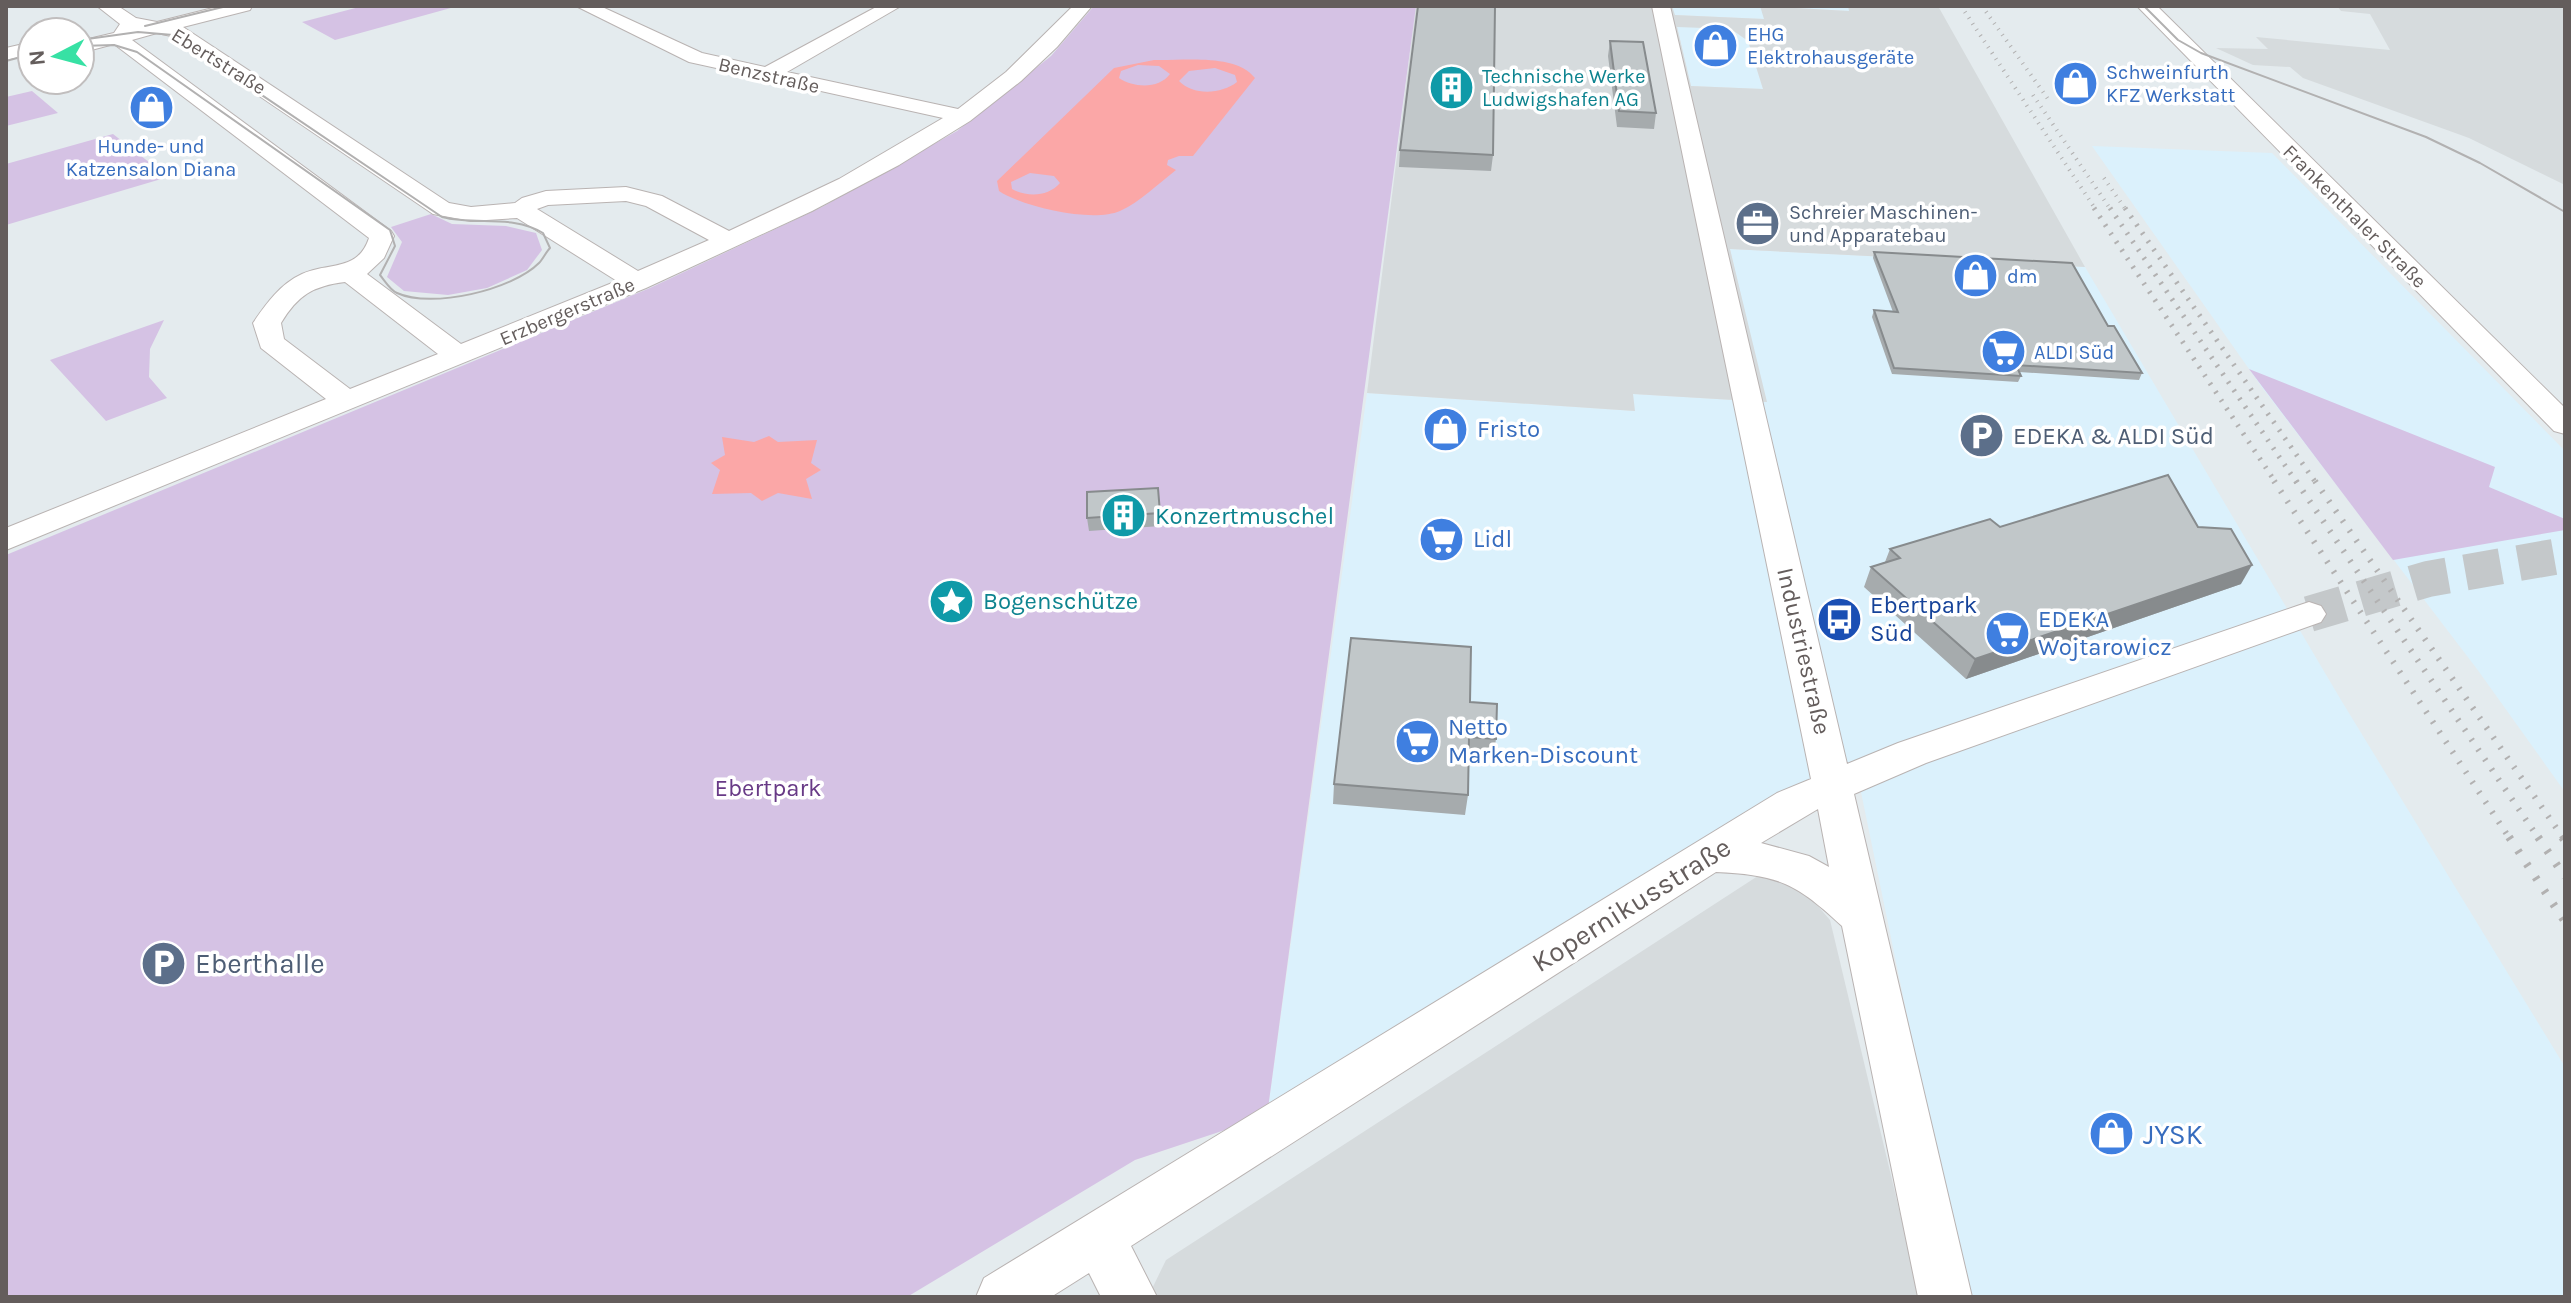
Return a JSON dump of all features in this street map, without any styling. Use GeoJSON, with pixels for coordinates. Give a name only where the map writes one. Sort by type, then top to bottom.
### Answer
{"type":"FeatureCollection","features":[{"type":"Feature","properties":{"kind":"street"},"geometry":{"type":"LineString","coordinates":[[106,6],[126,30]]}},
{"type":"Feature","properties":{"kind":"street"},"geometry":{"type":"LineString","coordinates":[[96,41],[199,6]]}},
{"type":"Feature","properties":{"kind":"street"},"geometry":{"type":"LineString","coordinates":[[162,26],[243,6]]}},
{"type":"Feature","properties":{"kind":"street","name":"Benzstraße"},"geometry":{"type":"LineString","coordinates":[[585,6],[696,58],[962,116]]}},
{"type":"Feature","properties":{"kind":"street"},"geometry":{"type":"LineString","coordinates":[[766,75],[892,6]]}},
{"type":"Feature","properties":{"kind":"street","name":"Erzbergerstraße"},"geometry":{"type":"LineString","coordinates":[[9,535],[637,282],[824,196],[962,116],[1040,55],[1083,6]]}},
{"type":"Feature","properties":{"kind":"street","name":"Industriestraße"},"geometry":{"type":"LineString","coordinates":[[1661,6],[1945,1297]]}},
{"type":"Feature","properties":{"kind":"street","name":"Frankenthaler Straße"},"geometry":{"type":"LineString","coordinates":[[2146,6],[2565,425]]}},
{"type":"Feature","properties":{"kind":"street"},"geometry":{"type":"LineString","coordinates":[[609,17],[635,10]]}},
{"type":"Feature","properties":{"kind":"street","name":"Ebertstraße"},"geometry":{"type":"LineString","coordinates":[[347,401],[271,342],[267,331],[273,313],[297,288],[327,274],[349,273],[380,247],[382,236],[124,45],[126,30],[162,26],[177,31],[442,209],[471,214],[522,210],[530,203],[546,198],[626,194],[654,201],[729,241]]}},
{"type":"Feature","properties":{"kind":"street"},"geometry":{"type":"LineString","coordinates":[[96,33],[126,30]]}},
{"type":"Feature","properties":{"kind":"street"},"geometry":{"type":"LineString","coordinates":[[522,210],[637,282]]}},
{"type":"Feature","properties":{"kind":"street"},"geometry":{"type":"LineString","coordinates":[[349,273],[459,356]]}},
{"type":"Feature","properties":{"kind":"street","name":"Kopernikusstraße"},"geometry":{"type":"LineString","coordinates":[[1003,1297],[1791,804],[1912,753],[2309,614]]}},
{"type":"Feature","properties":{"kind":"street"},"geometry":{"type":"LineString","coordinates":[[1710,855],[1788,863],[1832,890],[1862,918]]}},
{"type":"Feature","properties":{"kind":"street"},"geometry":{"type":"LineString","coordinates":[[1098,1238],[1130,1297]]}},
{"type":"Feature","properties":{"kind":"shaded area"},"geometry":{"type":"Polygon","coordinates":[[[1416,6],[1672,6],[1675,15],[1764,19],[1760,6],[1849,11],[1848,6],[1938,6],[2085,267],[1730,249],[1767,402],[1633,394],[1635,411],[1367,393],[1416,6]],[[1677,27],[1691,86],[1763,89],[1748,41],[1731,29],[1677,27]]]}},
{"type":"Feature","properties":{"kind":"shaded area"},"geometry":{"type":"Polygon","coordinates":[[[1672,6],[1761,6],[1765,19],[1674,15],[1672,6]]]}},
{"type":"Feature","properties":{"kind":"shaded area"},"geometry":{"type":"Polygon","coordinates":[[[1761,6],[1848,6],[1850,11],[1761,6]]]}},
{"type":"Feature","properties":{"kind":"shaded area"},"geometry":{"type":"Polygon","coordinates":[[[2337,6],[2565,6],[2565,185],[2469,138],[2303,78],[2290,67],[2253,65],[2216,48],[2268,49],[2256,37],[2390,50],[2370,14],[2341,11],[2337,6]]]}},
{"type":"Feature","properties":{"kind":"shaded area"},"geometry":{"type":"Polygon","coordinates":[[[1677,26],[1731,29],[1748,41],[1763,89],[1691,86],[1677,26]]]}},
{"type":"Feature","properties":{"kind":"shaded area"},"geometry":{"type":"Polygon","coordinates":[[[1154,60],[1208,60],[1235,65],[1255,78],[1193,156],[1168,160],[1167,165],[1176,170],[1142,198],[1120,211],[1093,215],[1058,212],[1024,203],[999,191],[997,181],[1114,68],[1154,60]],[[1138,65],[1121,71],[1119,78],[1132,84],[1146,85],[1160,82],[1170,74],[1159,66],[1138,65]],[[1215,68],[1189,71],[1179,81],[1200,91],[1216,91],[1237,82],[1235,75],[1215,68]],[[1030,173],[1011,182],[1012,189],[1031,194],[1050,191],[1060,183],[1054,176],[1030,173]]]}},
{"type":"Feature","properties":{"kind":"shaded area"},"geometry":{"type":"Polygon","coordinates":[[[2092,146],[2272,153],[2565,451],[2565,792],[2477,669],[2261,386],[2092,146]]]}},
{"type":"Feature","properties":{"kind":"shaded area"},"geometry":{"type":"Polygon","coordinates":[[[1730,249],[2085,267],[2341,700],[2565,1067],[2565,1297],[1965,1297],[1855,763],[1267,1116],[1367,393],[1634,411],[1633,394],[1766,402],[1730,249]]]}},
{"type":"Feature","properties":{"kind":"shaded area"},"geometry":{"type":"Polygon","coordinates":[[[769,436],[778,442],[817,440],[811,463],[821,470],[806,479],[812,499],[778,493],[762,501],[751,493],[712,494],[720,470],[711,463],[725,455],[722,437],[754,442],[769,436]]]}},
{"type":"Feature","properties":{"kind":"shaded area"},"geometry":{"type":"Polygon","coordinates":[[[1764,872],[1803,889],[1830,920],[1920,1297],[1148,1297],[1166,1260],[1764,872]]]}},
{"type":"Feature","properties":{"kind":"green space"},"geometry":{"type":"Polygon","coordinates":[[[363,6],[458,6],[335,40],[302,22],[363,6]]]}},
{"type":"Feature","properties":{"kind":"green space","name":"Ebertpark"},"geometry":{"type":"Polygon","coordinates":[[[1094,6],[1416,6],[1267,1116],[1135,1160],[907,1297],[6,1297],[6,555],[650,288],[822,207],[957,131],[1051,56],[1094,6]]]}},
{"type":"Feature","properties":{"kind":"green space"},"geometry":{"type":"Polygon","coordinates":[[[38,96],[58,113],[6,126],[6,97],[38,96]]]}},
{"type":"Feature","properties":{"kind":"green space"},"geometry":{"type":"Polygon","coordinates":[[[113,134],[168,177],[6,225],[6,164],[113,134]]]}},
{"type":"Feature","properties":{"kind":"green space"},"geometry":{"type":"Polygon","coordinates":[[[431,214],[452,224],[506,226],[536,233],[542,250],[527,270],[487,288],[448,295],[404,291],[387,277],[402,242],[391,227],[431,214]]]}},
{"type":"Feature","properties":{"kind":"green space"},"geometry":{"type":"Polygon","coordinates":[[[164,320],[150,349],[149,377],[167,398],[106,421],[50,360],[164,320]]]}},
{"type":"Feature","properties":{"kind":"green space"},"geometry":{"type":"Polygon","coordinates":[[[2249,369],[2495,467],[2489,487],[2565,519],[2565,530],[2393,560],[2249,369]]]}},
{"type":"Feature","properties":{"kind":"building","name":"Technische Werke Ludwigshafen AG"},"geometry":{"type":"Polygon","coordinates":[[[1418,6],[1495,6],[1493,155],[1400,150],[1418,6]]]}},
{"type":"Feature","properties":{"kind":"building","name":"Technische Werke Ludwigshafen AG"},"geometry":{"type":"Polygon","coordinates":[[[1610,41],[1643,42],[1656,113],[1619,111],[1610,41]]]}},
{"type":"Feature","properties":{"kind":"building"},"geometry":{"type":"Polygon","coordinates":[[[1874,252],[2072,263],[2108,326],[2114,326],[2142,373],[2016,365],[2021,376],[1894,368],[1874,310],[1898,312],[1874,252]]]}},
{"type":"Feature","properties":{"kind":"building","name":"EDEKA Wojtarowicz"},"geometry":{"type":"Polygon","coordinates":[[[2168,475],[2198,527],[2231,529],[2252,565],[1975,659],[1871,567],[1900,558],[1890,549],[1990,519],[2000,527],[2168,475]]]}},
{"type":"Feature","properties":{"kind":"building"},"geometry":{"type":"Polygon","coordinates":[[[1158,488],[1160,513],[1087,518],[1087,492],[1158,488]]]}},
{"type":"Feature","properties":{"kind":"building","name":"Netto Marken-Discount"},"geometry":{"type":"Polygon","coordinates":[[[1351,638],[1471,647],[1470,702],[1497,704],[1496,739],[1469,737],[1468,795],[1334,784],[1351,638]]]}},
{"type":"Feature","properties":{"kind":"tunnel"},"geometry":{"type":"LineString","coordinates":[[2309,614],[2428,579],[2565,555]]}},
{"type":"Feature","properties":{"kind":"tram line"},"geometry":{"type":"LineString","coordinates":[[145,26],[227,6]]}},
{"type":"Feature","properties":{"kind":"tram line"},"geometry":{"type":"LineString","coordinates":[[2144,6],[2178,40],[2201,53],[2426,137],[2480,163],[2565,212]]}},
{"type":"Feature","properties":{"kind":"tram line"},"geometry":{"type":"LineString","coordinates":[[96,38],[138,32],[173,35],[442,217],[531,227],[543,233],[550,248],[527,273],[491,289],[430,299],[397,293],[380,275],[395,246],[390,230],[137,52],[114,45],[96,46]]}},
{"type":"Feature","properties":{"kind":"tram line"},"geometry":{"type":"LineString","coordinates":[[6,61],[16,58]]}},
{"type":"Feature","properties":{"kind":"railway"},"geometry":{"type":"LineString","coordinates":[[1961,6],[2096,210]]}},
{"type":"Feature","properties":{"kind":"railway"},"geometry":{"type":"LineString","coordinates":[[1982,6],[2048,99]]}},
{"type":"Feature","properties":{"kind":"railway"},"geometry":{"type":"LineString","coordinates":[[2033,95],[2111,210]]}},
{"type":"Feature","properties":{"kind":"railway"},"geometry":{"type":"LineString","coordinates":[[2104,178],[2126,210]]}},
{"type":"Feature","properties":{"kind":"railway"},"geometry":{"type":"LineString","coordinates":[[2094,208],[2276,483]]}},
{"type":"Feature","properties":{"kind":"railway"},"geometry":{"type":"LineString","coordinates":[[2110,208],[2297,483]]}},
{"type":"Feature","properties":{"kind":"railway"},"geometry":{"type":"LineString","coordinates":[[2125,208],[2316,483]]}},
{"type":"Feature","properties":{"kind":"railway"},"geometry":{"type":"LineString","coordinates":[[2274,481],[2510,839]]}},
{"type":"Feature","properties":{"kind":"railway"},"geometry":{"type":"LineString","coordinates":[[2296,481],[2539,839]]}},
{"type":"Feature","properties":{"kind":"railway"},"geometry":{"type":"LineString","coordinates":[[2315,481],[2564,839]]}},
{"type":"Feature","properties":{"kind":"railway"},"geometry":{"type":"LineString","coordinates":[[2509,837],[2565,922]]}},
{"type":"Feature","properties":{"kind":"railway"},"geometry":{"type":"LineString","coordinates":[[2538,837],[2565,877]]}},
{"type":"Feature","properties":{"kind":"railway"},"geometry":{"type":"LineString","coordinates":[[2562,837],[2565,841]]}},
{"type":"Feature","properties":{"kind":"place","name":"EHG Elektrohausgeräte"},"geometry":{"type":"Point","coordinates":[1716,46]}},
{"type":"Feature","properties":{"kind":"place","name":"Schweinfurth KFZ Werkstatt"},"geometry":{"type":"Point","coordinates":[2075,83]}},
{"type":"Feature","properties":{"kind":"place","name":"Technische Werke Ludwigshafen AG"},"geometry":{"type":"Point","coordinates":[1451,87]}},
{"type":"Feature","properties":{"kind":"place","name":"Hunde- und Katzensalon Diana"},"geometry":{"type":"Point","coordinates":[151,107]}},
{"type":"Feature","properties":{"kind":"place","name":"Schreier Maschinen- und Apparatebau"},"geometry":{"type":"Point","coordinates":[1758,223]}},
{"type":"Feature","properties":{"kind":"place","name":"dm"},"geometry":{"type":"Point","coordinates":[1976,276]}},
{"type":"Feature","properties":{"kind":"place","name":"ALDI Süd"},"geometry":{"type":"Point","coordinates":[2003,352]}},
{"type":"Feature","properties":{"kind":"place","name":"Fristo"},"geometry":{"type":"Point","coordinates":[1446,429]}},
{"type":"Feature","properties":{"kind":"place","name":"EDEKA & ALDI Süd"},"geometry":{"type":"Point","coordinates":[1982,436]}},
{"type":"Feature","properties":{"kind":"place","name":"Konzertmuschel"},"geometry":{"type":"Point","coordinates":[1124,516]}},
{"type":"Feature","properties":{"kind":"place","name":"Lidl"},"geometry":{"type":"Point","coordinates":[1442,539]}},
{"type":"Feature","properties":{"kind":"place","name":"Bogenschütze"},"geometry":{"type":"Point","coordinates":[952,601]}},
{"type":"Feature","properties":{"kind":"place","name":"Ebertpark Süd"},"geometry":{"type":"Point","coordinates":[1839,619]}},
{"type":"Feature","properties":{"kind":"place","name":"EDEKA Wojtarowicz"},"geometry":{"type":"Point","coordinates":[2007,633]}},
{"type":"Feature","properties":{"kind":"place","name":"Netto Marken-Discount"},"geometry":{"type":"Point","coordinates":[1417,741]}},
{"type":"Feature","properties":{"kind":"place","name":"Eberthalle"},"geometry":{"type":"Point","coordinates":[164,963]}},
{"type":"Feature","properties":{"kind":"place","name":"JYSK"},"geometry":{"type":"Point","coordinates":[2112,1134]}}]}
